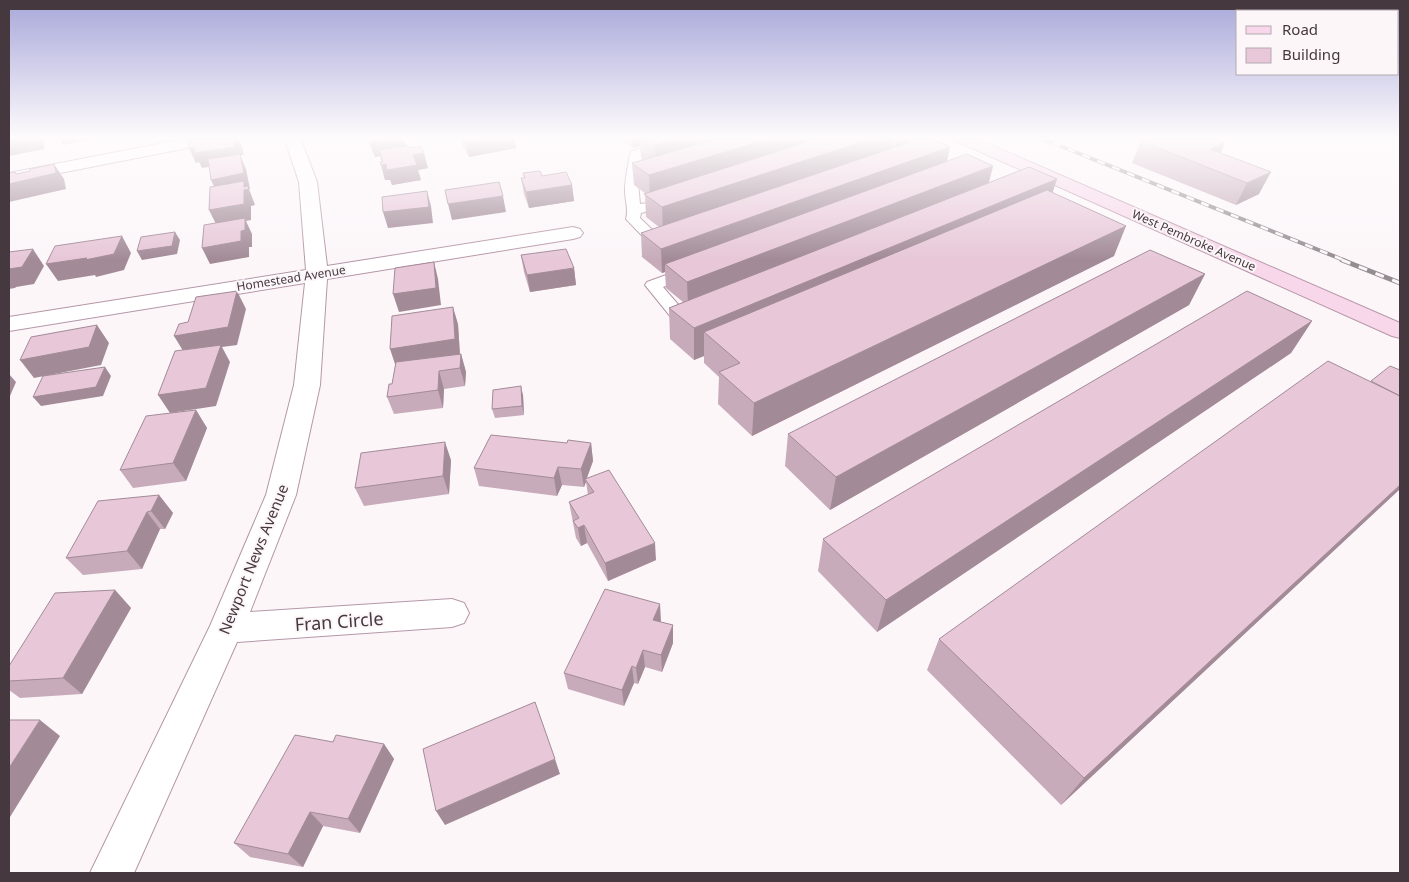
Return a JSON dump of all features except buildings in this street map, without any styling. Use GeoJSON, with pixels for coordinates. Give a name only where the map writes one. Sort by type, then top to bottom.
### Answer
{"type":"FeatureCollection","features":[{"type":"Feature","properties":{"kind":"main road","name":"West Pembroke Avenue"},"geometry":{"type":"LineString","coordinates":[[1053,178],[1400,331]]}},
{"type":"Feature","properties":{"kind":"street","name":"Newport News Avenue"},"geometry":{"type":"LineString","coordinates":[[112,873],[226,628],[281,495],[307,385],[317,273],[307,178]]}},
{"type":"Feature","properties":{"kind":"street","name":"Homestead Avenue"},"geometry":{"type":"LineString","coordinates":[[9,324],[573,233]]}},
{"type":"Feature","properties":{"kind":"street","name":"Fran Circle"},"geometry":{"type":"LineString","coordinates":[[226,628],[452,613]]}},
{"type":"Feature","properties":{"kind":"lane"},"geometry":{"type":"LineString","coordinates":[[636,178],[632,202],[636,211],[633,220],[657,243],[676,237]]}},
{"type":"Feature","properties":{"kind":"lane"},"geometry":{"type":"LineString","coordinates":[[636,211],[663,202]]}},
{"type":"Feature","properties":{"kind":"lane"},"geometry":{"type":"LineString","coordinates":[[700,268],[653,285],[685,323],[703,316]]}},
{"type":"Feature","properties":{"kind":"railway"},"geometry":{"type":"LineString","coordinates":[[1140,178],[1346,261]]}},
{"type":"Feature","properties":{"kind":"railway"},"geometry":{"type":"LineString","coordinates":[[1342,260],[1400,283]]}}]}
